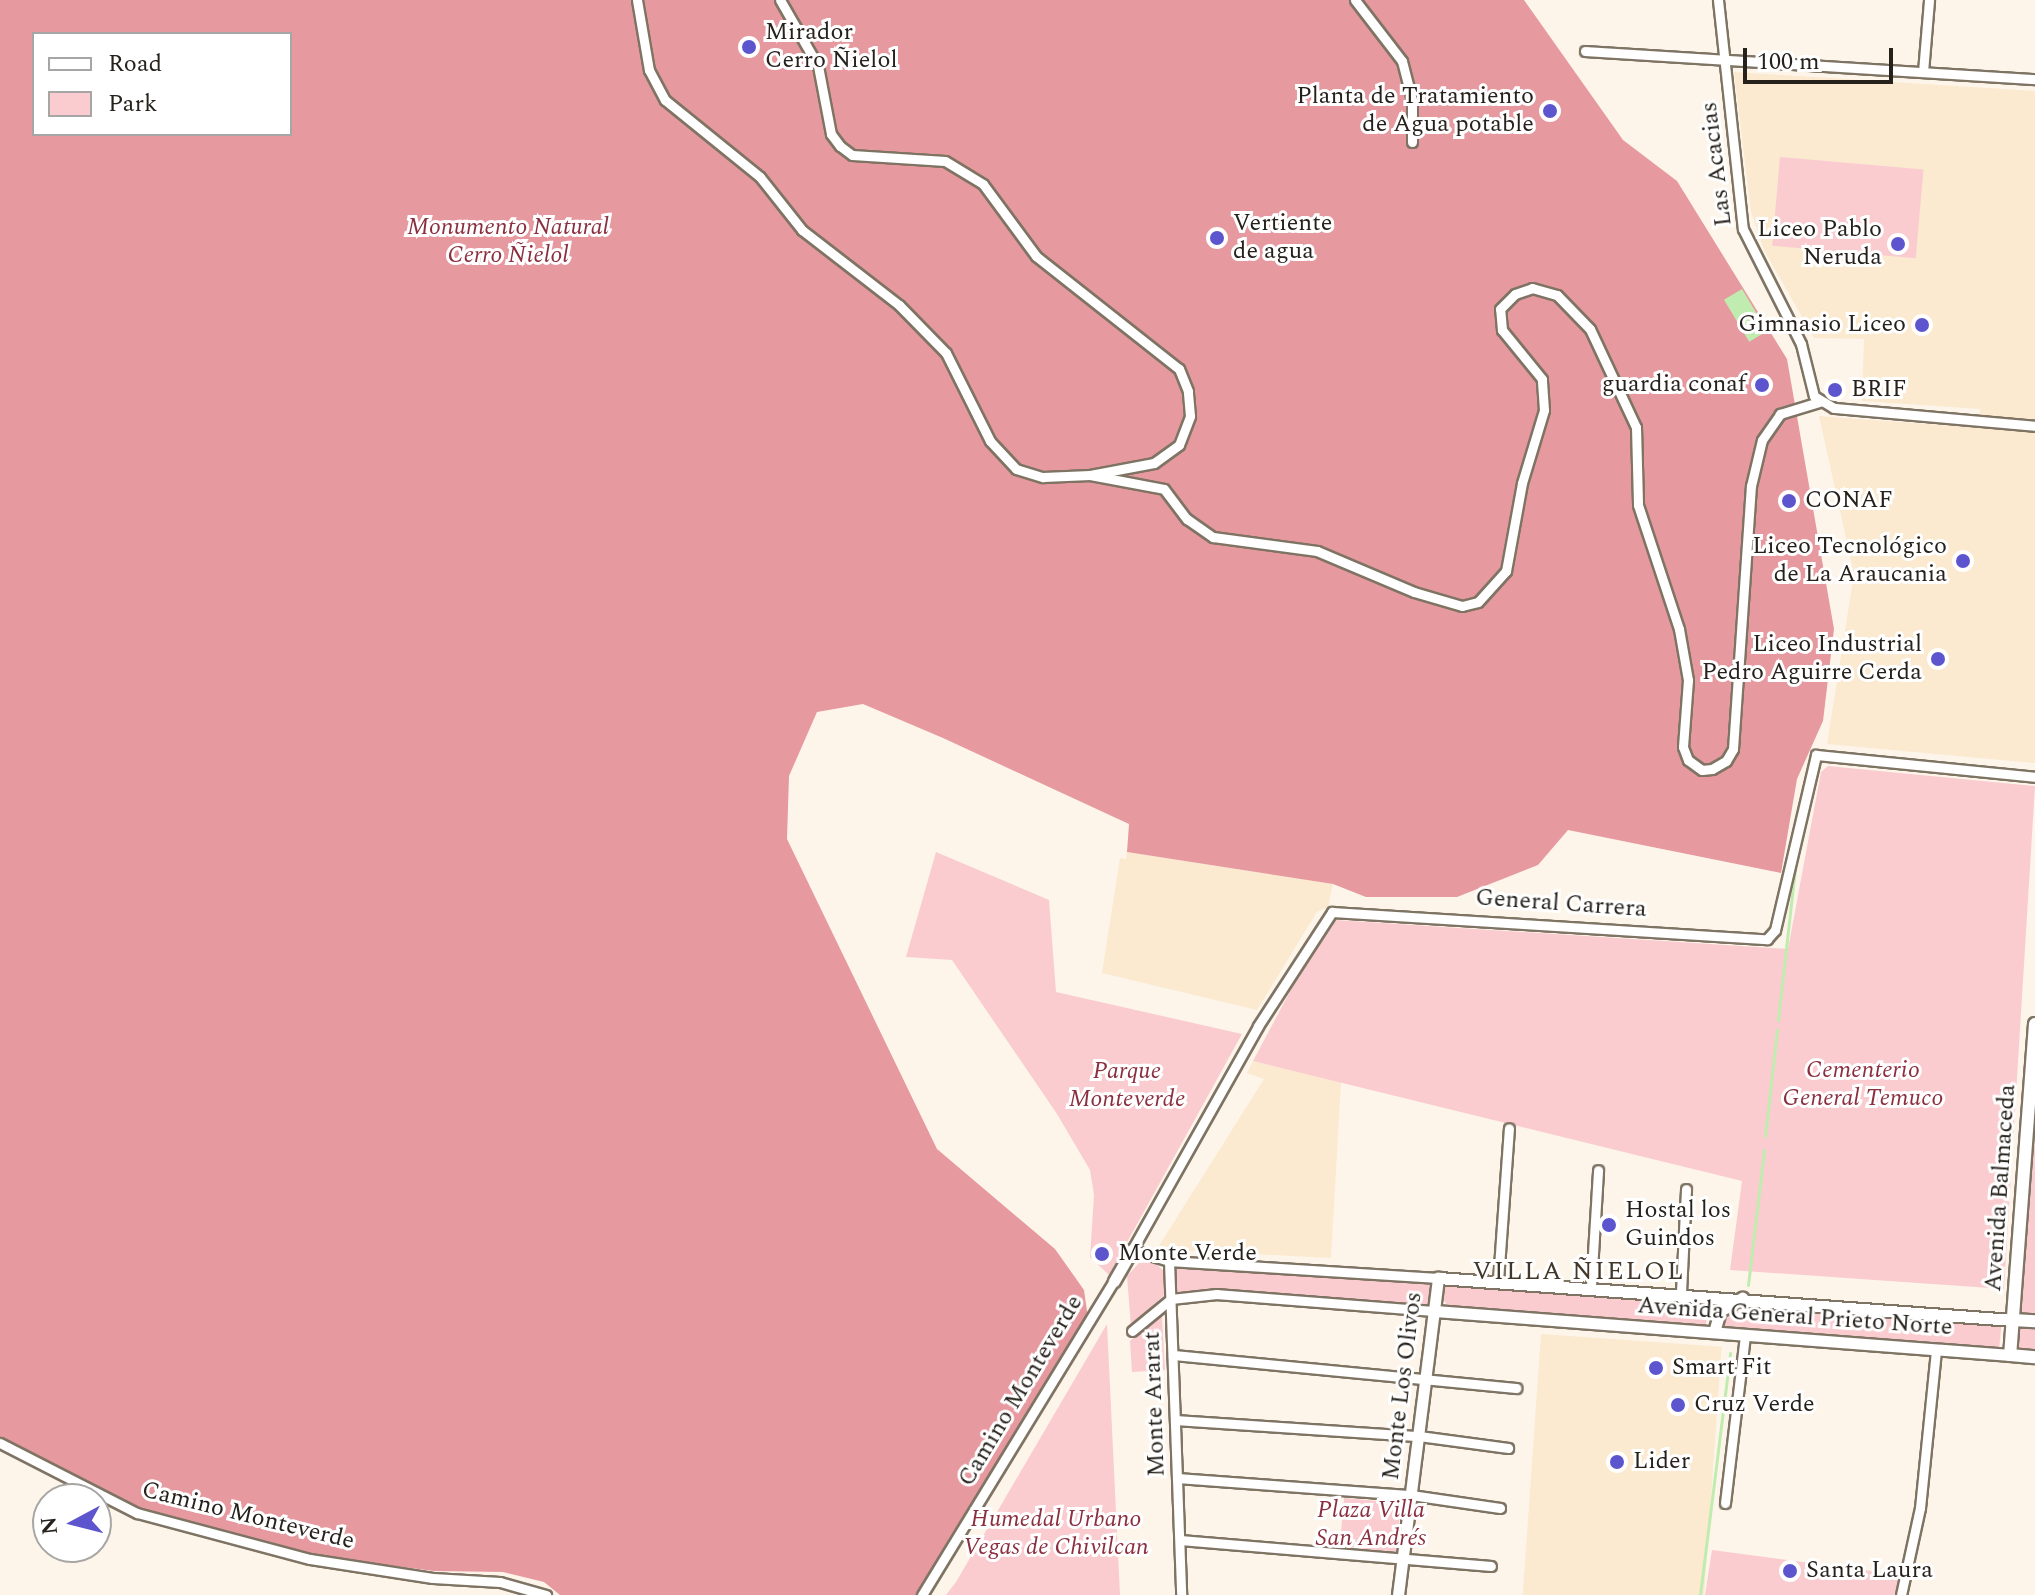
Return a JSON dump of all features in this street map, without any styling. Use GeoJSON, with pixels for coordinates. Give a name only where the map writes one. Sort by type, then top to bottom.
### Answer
{"type":"FeatureCollection","features":[{"type":"Feature","properties":{"kind":"main road","name":"Avenida Balmaceda"},"geometry":{"type":"LineString","coordinates":[[2010,1355],[2031,1128],[2035,1024]]}},
{"type":"Feature","properties":{"kind":"main road","name":"Avenida General Prieto Norte"},"geometry":{"type":"LineString","coordinates":[[2013,1320],[2035,1321]]}},
{"type":"Feature","properties":{"kind":"main road","name":"Avenida General Prieto Norte"},"geometry":{"type":"LineString","coordinates":[[2010,1355],[2035,1357]]}},
{"type":"Feature","properties":{"kind":"street"},"geometry":{"type":"LineString","coordinates":[[637,0],[649,70],[665,100],[760,177],[802,230],[899,305],[946,353],[1002,457],[1033,475],[1090,475],[1154,463],[1179,445],[1190,416],[1179,369],[1036,256],[1021,230],[967,170],[945,161],[852,155],[840,146],[831,134],[818,66],[780,0]]}},
{"type":"Feature","properties":{"kind":"street"},"geometry":{"type":"LineString","coordinates":[[1355,0],[1402,61],[1412,100],[1412,142]]}},
{"type":"Feature","properties":{"kind":"street","name":"Las Acacias"},"geometry":{"type":"LineString","coordinates":[[1718,0],[1743,229],[1801,344],[1819,402]]}},
{"type":"Feature","properties":{"kind":"street"},"geometry":{"type":"LineString","coordinates":[[1923,72],[1929,0]]}},
{"type":"Feature","properties":{"kind":"street"},"geometry":{"type":"LineString","coordinates":[[1585,51],[2035,79]]}},
{"type":"Feature","properties":{"kind":"street"},"geometry":{"type":"LineString","coordinates":[[1090,475],[1164,489],[1187,519],[1213,537],[1317,551],[1414,592],[1462,606],[1478,602],[1506,571],[1522,483],[1544,410],[1542,379],[1502,330],[1500,309],[1515,294],[1532,288],[1557,295],[1590,329],[1636,427],[1638,505],[1679,629],[1688,680],[1683,747],[1688,760],[1702,770],[1712,769],[1726,761],[1733,749],[1751,486],[1765,430],[1784,412],[1819,402],[1834,408],[2035,426]]}},
{"type":"Feature","properties":{"kind":"street","name":"General Carrera"},"geometry":{"type":"LineString","coordinates":[[1132,1250],[1258,1026],[1332,912],[1767,939],[1775,930],[1802,799],[1816,755],[2035,777]]}},
{"type":"Feature","properties":{"kind":"street"},"geometry":{"type":"LineString","coordinates":[[1498,1281],[1509,1128]]}},
{"type":"Feature","properties":{"kind":"street"},"geometry":{"type":"LineString","coordinates":[[1591,1286],[1598,1170]]}},
{"type":"Feature","properties":{"kind":"street"},"geometry":{"type":"LineString","coordinates":[[1681,1292],[1686,1189]]}},
{"type":"Feature","properties":{"kind":"street","name":"Avenida General Prieto Norte"},"geometry":{"type":"LineString","coordinates":[[1132,1250],[1169,1261],[1746,1296],[2013,1320]]}},
{"type":"Feature","properties":{"kind":"street","name":"Camino Monteverde"},"geometry":{"type":"LineString","coordinates":[[922,1595],[1132,1250]]}},
{"type":"Feature","properties":{"kind":"street","name":"Monte Ararat"},"geometry":{"type":"LineString","coordinates":[[1169,1261],[1181,1595]]}},
{"type":"Feature","properties":{"kind":"street","name":"Monte Los Olivos"},"geometry":{"type":"LineString","coordinates":[[1398,1595],[1438,1278]]}},
{"type":"Feature","properties":{"kind":"street","name":"Avenida General Prieto Norte"},"geometry":{"type":"LineString","coordinates":[[1171,1299],[1228,1293],[2010,1355]]}},
{"type":"Feature","properties":{"kind":"street"},"geometry":{"type":"LineString","coordinates":[[1714,1332],[1720,1311],[1746,1296]]}},
{"type":"Feature","properties":{"kind":"street"},"geometry":{"type":"LineString","coordinates":[[1132,1331],[1171,1299]]}},
{"type":"Feature","properties":{"kind":"street"},"geometry":{"type":"LineString","coordinates":[[1725,1503],[1745,1335]]}},
{"type":"Feature","properties":{"kind":"street"},"geometry":{"type":"LineString","coordinates":[[1901,1595],[1920,1508],[1936,1350]]}},
{"type":"Feature","properties":{"kind":"street"},"geometry":{"type":"LineString","coordinates":[[1173,1355],[1427,1376],[1516,1388]]}},
{"type":"Feature","properties":{"kind":"street"},"geometry":{"type":"LineString","coordinates":[[1175,1420],[1419,1436],[1508,1448]]}},
{"type":"Feature","properties":{"kind":"street","name":"Camino Monteverde"},"geometry":{"type":"LineString","coordinates":[[0,1443],[137,1513],[310,1559],[433,1578],[500,1582],[546,1595]]}},
{"type":"Feature","properties":{"kind":"street"},"geometry":{"type":"LineString","coordinates":[[1177,1478],[1411,1495],[1500,1508]]}},
{"type":"Feature","properties":{"kind":"street"},"geometry":{"type":"LineString","coordinates":[[1180,1540],[1403,1556],[1491,1566]]}},
{"type":"Feature","properties":{"kind":"shaded area","name":"Liceo Pablo Neruda"},"geometry":{"type":"Polygon","coordinates":[[[1734,72],[2035,91],[2035,422],[1980,418],[1980,409],[1862,401],[1864,339],[1814,338],[1764,250],[1751,212],[1734,72]]]}},
{"type":"Feature","properties":{"kind":"shaded area"},"geometry":{"type":"Polygon","coordinates":[[[1742,289],[1767,331],[1749,342],[1724,300],[1742,289]]]}},
{"type":"Feature","properties":{"kind":"shaded area","name":"Liceo Industrial Pedro Aguirre Cerda"},"geometry":{"type":"Polygon","coordinates":[[[1819,416],[2035,432],[2035,763],[1827,744],[1854,574],[1819,416]]]}},
{"type":"Feature","properties":{"kind":"shaded area"},"geometry":{"type":"Polygon","coordinates":[[[1127,852],[1333,884],[1328,907],[1317,912],[1257,1010],[1102,973],[1120,858],[1126,859],[1127,852]]]}},
{"type":"Feature","properties":{"kind":"shaded area"},"geometry":{"type":"Polygon","coordinates":[[[1253,1061],[1341,1082],[1331,1258],[1157,1249],[1264,1079],[1247,1073],[1253,1061]]]}},
{"type":"Feature","properties":{"kind":"shaded area","name":"Lider"},"geometry":{"type":"Polygon","coordinates":[[[1541,1334],[1722,1347],[1704,1595],[1523,1595],[1541,1334]]]}},
{"type":"Feature","properties":{"kind":"green space","name":"Monumento Natural Cerro Ñielol"},"geometry":{"type":"Polygon","coordinates":[[[0,0],[1524,0],[1623,140],[1677,181],[1787,359],[1834,629],[1823,721],[1797,779],[1781,873],[1568,830],[1538,865],[1457,897],[1366,897],[1333,884],[1127,852],[1129,824],[943,738],[863,704],[817,712],[789,776],[787,839],[937,1149],[1055,1249],[1084,1290],[1089,1325],[916,1595],[560,1595],[544,1582],[503,1572],[434,1571],[317,1556],[138,1510],[112,1497],[112,1483],[86,1483],[0,1439],[0,0]]]}},
{"type":"Feature","properties":{"kind":"green space"},"geometry":{"type":"Polygon","coordinates":[[[1780,157],[1923,170],[1916,258],[1772,246],[1780,157]]]}},
{"type":"Feature","properties":{"kind":"green space","name":"Cementerio General Temuco"},"geometry":{"type":"Polygon","coordinates":[[[1828,766],[2035,786],[2004,1289],[1730,1270],[1742,1181],[1253,1061],[1318,939],[1335,920],[1788,949],[1821,772],[1828,766]]]}},
{"type":"Feature","properties":{"kind":"green space","name":"Parque Monteverde"},"geometry":{"type":"Polygon","coordinates":[[[936,852],[1049,900],[1056,992],[1242,1034],[1109,1275],[1090,1257],[1094,1195],[1090,1170],[1057,1114],[952,960],[906,957],[936,852]]]}},
{"type":"Feature","properties":{"kind":"green space"},"geometry":{"type":"Polygon","coordinates":[[[2032,1138],[2035,1138],[2035,1317],[2017,1316],[2032,1138]]]}},
{"type":"Feature","properties":{"kind":"green space"},"geometry":{"type":"Polygon","coordinates":[[[1154,1262],[1165,1272],[1166,1293],[1131,1327],[1127,1276],[1139,1263],[1154,1262]]]}},
{"type":"Feature","properties":{"kind":"green space"},"geometry":{"type":"Polygon","coordinates":[[[1172,1264],[1435,1281],[1433,1307],[1228,1290],[1174,1295],[1172,1264]]]}},
{"type":"Feature","properties":{"kind":"green space"},"geometry":{"type":"Polygon","coordinates":[[[1449,1281],[1708,1301],[1706,1325],[1447,1305],[1440,1294],[1449,1281]]]}},
{"type":"Feature","properties":{"kind":"green space"},"geometry":{"type":"Polygon","coordinates":[[[1732,1303],[2002,1320],[1999,1350],[1718,1327],[1732,1303]]]}},
{"type":"Feature","properties":{"kind":"green space"},"geometry":{"type":"Polygon","coordinates":[[[1162,1317],[1165,1370],[1132,1372],[1130,1341],[1153,1319],[1162,1317]]]}},
{"type":"Feature","properties":{"kind":"green space"},"geometry":{"type":"Polygon","coordinates":[[[2019,1322],[2035,1323],[2035,1353],[2016,1351],[2019,1322]]]}},
{"type":"Feature","properties":{"kind":"green space","name":"Humedal Urbano Vegas de Chivilcan"},"geometry":{"type":"Polygon","coordinates":[[[1107,1324],[1120,1595],[946,1595],[956,1582],[1107,1324]]]}},
{"type":"Feature","properties":{"kind":"green space","name":"Plaza Villa San Andrés"},"geometry":{"type":"Polygon","coordinates":[[[1344,1498],[1401,1503],[1397,1552],[1340,1547],[1344,1498]]]}},
{"type":"Feature","properties":{"kind":"green space","name":"Santa Laura"},"geometry":{"type":"Polygon","coordinates":[[[1712,1550],[1902,1575],[1898,1595],[1705,1595],[1712,1550]]]}},
{"type":"Feature","properties":{"kind":"waterway"},"geometry":{"type":"LineString","coordinates":[[1803,828],[1819,766]]}},
{"type":"Feature","properties":{"kind":"waterway"},"geometry":{"type":"LineString","coordinates":[[1778,1020],[1796,859]]}},
{"type":"Feature","properties":{"kind":"waterway"},"geometry":{"type":"LineString","coordinates":[[1765,1136],[1777,1030]]}},
{"type":"Feature","properties":{"kind":"waterway"},"geometry":{"type":"LineString","coordinates":[[1748,1285],[1764,1150]]}},
{"type":"Feature","properties":{"kind":"waterway"},"geometry":{"type":"LineString","coordinates":[[1700,1595],[1730,1353]]}},
{"type":"Feature","properties":{"kind":"place","name":"Mirador Cerro Ñielol"},"geometry":{"type":"Point","coordinates":[749,47]}},
{"type":"Feature","properties":{"kind":"place","name":"Planta de Tratamiento de Agua potable"},"geometry":{"type":"Point","coordinates":[1550,111]}},
{"type":"Feature","properties":{"kind":"place","name":"Vertiente de agua"},"geometry":{"type":"Point","coordinates":[1217,238]}},
{"type":"Feature","properties":{"kind":"place","name":"Liceo Pablo Neruda"},"geometry":{"type":"Point","coordinates":[1898,244]}},
{"type":"Feature","properties":{"kind":"place","name":"Gimnasio Liceo"},"geometry":{"type":"Point","coordinates":[1922,325]}},
{"type":"Feature","properties":{"kind":"place","name":"guardia conaf"},"geometry":{"type":"Point","coordinates":[1762,385]}},
{"type":"Feature","properties":{"kind":"place","name":"BRIF"},"geometry":{"type":"Point","coordinates":[1835,390]}},
{"type":"Feature","properties":{"kind":"place","name":"CONAF"},"geometry":{"type":"Point","coordinates":[1789,501]}},
{"type":"Feature","properties":{"kind":"place","name":"Liceo Tecnológico de La Araucania"},"geometry":{"type":"Point","coordinates":[1963,561]}},
{"type":"Feature","properties":{"kind":"place","name":"Liceo Industrial Pedro Aguirre Cerda"},"geometry":{"type":"Point","coordinates":[1938,659]}},
{"type":"Feature","properties":{"kind":"place","name":"Hostal los Guindos"},"geometry":{"type":"Point","coordinates":[1609,1225]}},
{"type":"Feature","properties":{"kind":"place","name":"Monte Verde"},"geometry":{"type":"Point","coordinates":[1102,1254]}},
{"type":"Feature","properties":{"kind":"place","name":"Smart Fit"},"geometry":{"type":"Point","coordinates":[1656,1368]}},
{"type":"Feature","properties":{"kind":"place","name":"Cruz Verde"},"geometry":{"type":"Point","coordinates":[1678,1405]}},
{"type":"Feature","properties":{"kind":"place","name":"Lider"},"geometry":{"type":"Point","coordinates":[1617,1462]}},
{"type":"Feature","properties":{"kind":"place","name":"Santa Laura"},"geometry":{"type":"Point","coordinates":[1790,1571]}},
{"type":"Feature","properties":{"kind":"district","name":"VILLA ÑIELOL"},"geometry":{"type":"Point","coordinates":[1579,1272]}}]}
